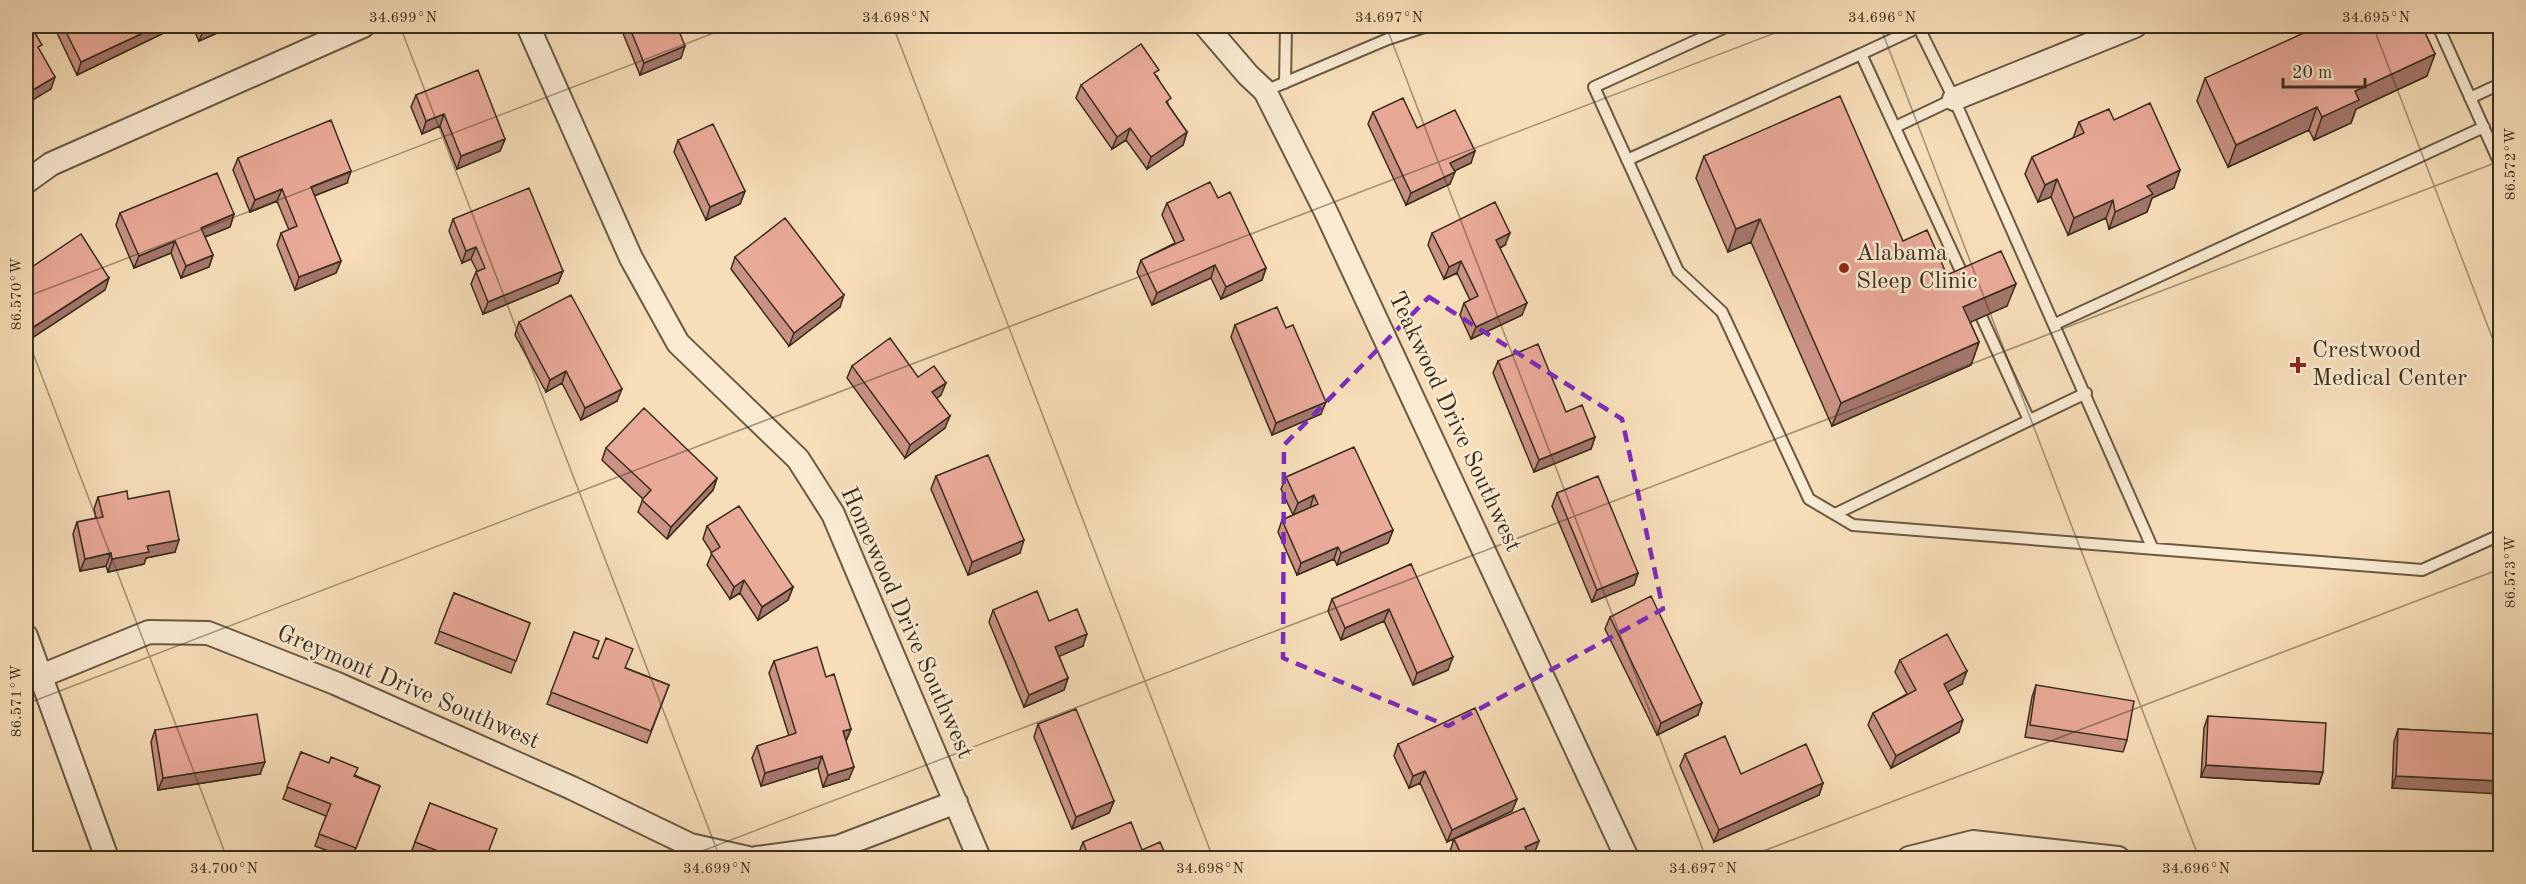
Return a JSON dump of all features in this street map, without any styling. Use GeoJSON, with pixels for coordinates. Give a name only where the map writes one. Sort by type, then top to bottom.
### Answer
{"type":"FeatureCollection","features":[{"type":"Feature","properties":{"kind":"street"},"geometry":{"type":"LineString","coordinates":[[26,182],[51,164],[284,63],[363,26]]}},
{"type":"Feature","properties":{"kind":"street","name":"Homewood Drive Southwest"},"geometry":{"type":"LineString","coordinates":[[528,26],[631,258],[678,343],[798,459],[833,514],[979,858]]}},
{"type":"Feature","properties":{"kind":"street","name":"Teakwood Drive Southwest"},"geometry":{"type":"LineString","coordinates":[[1206,26],[1248,75],[1275,87],[1331,223],[1627,858]]}},
{"type":"Feature","properties":{"kind":"street"},"geometry":{"type":"LineString","coordinates":[[1954,99],[2135,26]]}},
{"type":"Feature","properties":{"kind":"street","name":"Greymont Drive Southwest"},"geometry":{"type":"LineString","coordinates":[[41,676],[149,632],[208,633],[357,692],[572,788],[690,845],[748,858]]}},
{"type":"Feature","properties":{"kind":"street"},"geometry":{"type":"LineString","coordinates":[[26,636],[107,858]]}},
{"type":"Feature","properties":{"kind":"street"},"geometry":{"type":"LineString","coordinates":[[757,858],[838,847],[956,802]]}},
{"type":"Feature","properties":{"kind":"street"},"geometry":{"type":"LineString","coordinates":[[1909,858],[1973,842],[2118,858]]}},
{"type":"Feature","properties":{"kind":"lane"},"geometry":{"type":"LineString","coordinates":[[1275,87],[1286,26]]}},
{"type":"Feature","properties":{"kind":"lane"},"geometry":{"type":"LineString","coordinates":[[1275,87],[1388,39],[1427,26]]}},
{"type":"Feature","properties":{"kind":"lane"},"geometry":{"type":"LineString","coordinates":[[1728,26],[1594,87],[1678,271],[1722,312],[1809,499],[1853,525],[2422,570],[2500,535]]}},
{"type":"Feature","properties":{"kind":"lane"},"geometry":{"type":"LineString","coordinates":[[1627,160],[1919,26],[2086,393],[2152,547]]}},
{"type":"Feature","properties":{"kind":"lane"},"geometry":{"type":"LineString","coordinates":[[2438,26],[2500,165]]}},
{"type":"Feature","properties":{"kind":"lane"},"geometry":{"type":"LineString","coordinates":[[1861,54],[1967,285]]}},
{"type":"Feature","properties":{"kind":"lane"},"geometry":{"type":"LineString","coordinates":[[2470,98],[2500,84]]}},
{"type":"Feature","properties":{"kind":"lane"},"geometry":{"type":"LineString","coordinates":[[1895,127],[1954,99]]}},
{"type":"Feature","properties":{"kind":"lane"},"geometry":{"type":"LineString","coordinates":[[2055,324],[2484,127]]}},
{"type":"Feature","properties":{"kind":"lane"},"geometry":{"type":"LineString","coordinates":[[1982,318],[2029,420]]}},
{"type":"Feature","properties":{"kind":"lane"},"geometry":{"type":"LineString","coordinates":[[1835,514],[2086,393]]}},
{"type":"Feature","properties":{"kind":"highlighted area"},"geometry":{"type":"Polygon","coordinates":[[[1429,297],[1622,419],[1663,609],[1448,726],[1283,658],[1284,445],[1429,297]]]}},
{"type":"Feature","properties":{"kind":"building"},"geometry":{"type":"Polygon","coordinates":[[[26,26],[31,26],[42,45],[38,47],[55,77],[26,94],[26,26]]]}},
{"type":"Feature","properties":{"kind":"building"},"geometry":{"type":"Polygon","coordinates":[[[63,26],[158,26],[81,62],[63,26]]]}},
{"type":"Feature","properties":{"kind":"building"},"geometry":{"type":"Polygon","coordinates":[[[629,26],[677,26],[685,46],[644,63],[629,26]]]}},
{"type":"Feature","properties":{"kind":"building"},"geometry":{"type":"Polygon","coordinates":[[[2319,26],[2422,26],[2435,54],[2355,91],[2359,100],[2322,117],[2317,107],[2236,145],[2205,78],[2319,26]]]}},
{"type":"Feature","properties":{"kind":"building"},"geometry":{"type":"Polygon","coordinates":[[[1141,44],[1159,70],[1154,73],[1171,98],[1166,102],[1187,132],[1151,157],[1130,128],[1117,137],[1081,85],[1141,44]]]}},
{"type":"Feature","properties":{"kind":"building"},"geometry":{"type":"Polygon","coordinates":[[[478,70],[505,139],[461,156],[444,114],[426,121],[416,95],[478,70]]]}},
{"type":"Feature","properties":{"kind":"building","name":"Alabama Sleep Clinic"},"geometry":{"type":"Polygon","coordinates":[[[1840,96],[1903,241],[1927,230],[1947,275],[2001,251],[2016,284],[1963,307],[1979,342],[1841,403],[1760,219],[1736,229],[1704,156],[1840,96]]]}},
{"type":"Feature","properties":{"kind":"building"},"geometry":{"type":"Polygon","coordinates":[[[1403,98],[1417,128],[1455,110],[1475,151],[1450,163],[1455,172],[1411,193],[1373,112],[1403,98]]]}},
{"type":"Feature","properties":{"kind":"building"},"geometry":{"type":"Polygon","coordinates":[[[2150,103],[2180,170],[2147,186],[2153,194],[2115,212],[2113,200],[2074,218],[2057,179],[2045,185],[2032,157],[2084,133],[2079,122],[2109,109],[2114,120],[2150,103]]]}},
{"type":"Feature","properties":{"kind":"building"},"geometry":{"type":"Polygon","coordinates":[[[331,120],[351,171],[311,187],[341,261],[299,277],[281,233],[297,226],[282,189],[255,200],[238,158],[331,120]]]}},
{"type":"Feature","properties":{"kind":"building"},"geometry":{"type":"Polygon","coordinates":[[[713,124],[745,191],[710,207],[678,140],[713,124]]]}},
{"type":"Feature","properties":{"kind":"building"},"geometry":{"type":"Polygon","coordinates":[[[217,173],[234,214],[201,228],[213,255],[186,266],[175,241],[139,256],[120,213],[217,173]]]}},
{"type":"Feature","properties":{"kind":"building"},"geometry":{"type":"Polygon","coordinates":[[[1210,182],[1218,198],[1230,192],[1266,268],[1226,287],[1215,265],[1157,293],[1141,260],[1184,240],[1167,203],[1210,182]]]}},
{"type":"Feature","properties":{"kind":"building"},"geometry":{"type":"Polygon","coordinates":[[[529,188],[563,271],[488,302],[476,272],[485,268],[476,247],[466,251],[453,219],[529,188]]]}},
{"type":"Feature","properties":{"kind":"building"},"geometry":{"type":"Polygon","coordinates":[[[1495,202],[1510,233],[1496,240],[1527,303],[1476,327],[1464,303],[1478,296],[1461,261],[1449,267],[1432,233],[1495,202]]]}},
{"type":"Feature","properties":{"kind":"building"},"geometry":{"type":"Polygon","coordinates":[[[785,218],[844,295],[794,333],[735,257],[785,218]]]}},
{"type":"Feature","properties":{"kind":"building"},"geometry":{"type":"Polygon","coordinates":[[[81,234],[109,278],[26,332],[26,271],[81,234]]]}},
{"type":"Feature","properties":{"kind":"building"},"geometry":{"type":"Polygon","coordinates":[[[571,295],[622,389],[585,408],[566,371],[550,380],[519,322],[571,295]]]}},
{"type":"Feature","properties":{"kind":"building"},"geometry":{"type":"Polygon","coordinates":[[[1277,307],[1286,328],[1293,325],[1326,402],[1276,423],[1235,325],[1277,307]]]}},
{"type":"Feature","properties":{"kind":"building"},"geometry":{"type":"Polygon","coordinates":[[[890,338],[918,377],[934,366],[946,383],[932,392],[950,416],[910,445],[852,366],[890,338]]]}},
{"type":"Feature","properties":{"kind":"building"},"geometry":{"type":"Polygon","coordinates":[[[1538,344],[1566,412],[1582,405],[1595,437],[1539,460],[1498,361],[1538,344]]]}},
{"type":"Feature","properties":{"kind":"building"},"geometry":{"type":"Polygon","coordinates":[[[644,408],[717,478],[671,527],[642,500],[651,490],[606,448],[644,408]]]}},
{"type":"Feature","properties":{"kind":"building"},"geometry":{"type":"Polygon","coordinates":[[[1354,447],[1393,530],[1341,553],[1338,547],[1301,563],[1282,520],[1318,504],[1314,495],[1298,503],[1286,477],[1354,447]]]}},
{"type":"Feature","properties":{"kind":"building"},"geometry":{"type":"Polygon","coordinates":[[[988,455],[1024,540],[972,562],[936,476],[988,455]]]}},
{"type":"Feature","properties":{"kind":"building"},"geometry":{"type":"Polygon","coordinates":[[[1598,476],[1638,573],[1597,590],[1557,493],[1598,476]]]}},
{"type":"Feature","properties":{"kind":"building"},"geometry":{"type":"Polygon","coordinates":[[[127,491],[128,499],[169,491],[179,540],[147,546],[149,552],[112,559],[111,553],[85,559],[77,522],[103,517],[98,497],[127,491]]]}},
{"type":"Feature","properties":{"kind":"building"},"geometry":{"type":"Polygon","coordinates":[[[739,506],[793,587],[762,607],[744,580],[734,587],[711,553],[720,547],[707,526],[739,506]]]}},
{"type":"Feature","properties":{"kind":"building"},"geometry":{"type":"Polygon","coordinates":[[[1411,564],[1453,657],[1417,673],[1389,609],[1345,628],[1332,599],[1411,564]]]}},
{"type":"Feature","properties":{"kind":"building"},"geometry":{"type":"Polygon","coordinates":[[[1037,591],[1049,621],[1077,609],[1087,634],[1055,647],[1068,678],[1029,695],[993,610],[1037,591]]]}},
{"type":"Feature","properties":{"kind":"building"},"geometry":{"type":"Polygon","coordinates":[[[454,593],[530,623],[516,661],[439,631],[454,593]]]}},
{"type":"Feature","properties":{"kind":"building"},"geometry":{"type":"Polygon","coordinates":[[[1651,596],[1702,703],[1661,723],[1610,617],[1651,596]]]}},
{"type":"Feature","properties":{"kind":"building"},"geometry":{"type":"Polygon","coordinates":[[[574,632],[599,641],[593,657],[598,659],[606,638],[633,649],[625,668],[669,685],[651,731],[551,692],[574,632]]]}},
{"type":"Feature","properties":{"kind":"building"},"geometry":{"type":"Polygon","coordinates":[[[1947,634],[1967,671],[1944,684],[1963,720],[1896,756],[1873,713],[1916,690],[1900,660],[1947,634]]]}},
{"type":"Feature","properties":{"kind":"building"},"geometry":{"type":"Polygon","coordinates":[[[817,647],[826,677],[834,674],[851,729],[843,731],[854,767],[828,775],[822,756],[765,773],[757,746],[796,733],[774,661],[817,647]]]}},
{"type":"Feature","properties":{"kind":"building"},"geometry":{"type":"Polygon","coordinates":[[[2036,685],[2134,701],[2127,740],[2030,725],[2036,685]]]}},
{"type":"Feature","properties":{"kind":"building"},"geometry":{"type":"Polygon","coordinates":[[[1475,708],[1517,799],[1452,830],[1425,771],[1413,776],[1398,744],[1475,708]]]}},
{"type":"Feature","properties":{"kind":"building"},"geometry":{"type":"Polygon","coordinates":[[[1076,709],[1114,801],[1076,817],[1038,724],[1076,709]]]}},
{"type":"Feature","properties":{"kind":"building"},"geometry":{"type":"Polygon","coordinates":[[[257,714],[265,762],[163,778],[155,730],[257,714]]]}},
{"type":"Feature","properties":{"kind":"building"},"geometry":{"type":"Polygon","coordinates":[[[2208,716],[2326,723],[2323,772],[2206,765],[2208,716]]]}},
{"type":"Feature","properties":{"kind":"building"},"geometry":{"type":"Polygon","coordinates":[[[2398,729],[2500,734],[2500,781],[2396,776],[2398,729]]]}},
{"type":"Feature","properties":{"kind":"building"},"geometry":{"type":"Polygon","coordinates":[[[1725,736],[1741,774],[1806,744],[1823,783],[1719,830],[1685,754],[1725,736]]]}},
{"type":"Feature","properties":{"kind":"building"},"geometry":{"type":"Polygon","coordinates":[[[301,752],[329,763],[331,757],[358,768],[354,776],[380,786],[356,848],[319,834],[331,804],[287,787],[301,752]]]}},
{"type":"Feature","properties":{"kind":"building"},"geometry":{"type":"Polygon","coordinates":[[[430,803],[497,829],[486,858],[456,858],[415,842],[430,803]]]}},
{"type":"Feature","properties":{"kind":"building"},"geometry":{"type":"Polygon","coordinates":[[[1524,808],[1539,841],[1525,847],[1530,858],[1463,858],[1454,839],[1524,808]]]}},
{"type":"Feature","properties":{"kind":"building"},"geometry":{"type":"Polygon","coordinates":[[[1131,822],[1142,850],[1160,842],[1167,858],[1089,858],[1083,842],[1131,822]]]}},
{"type":"Feature","properties":{"kind":"building"},"geometry":{"type":"Polygon","coordinates":[[[26,838],[34,858],[26,858],[26,838]]]}},
{"type":"Feature","properties":{"kind":"place","name":"Alabama Sleep Clinic"},"geometry":{"type":"Point","coordinates":[1844,268]}},
{"type":"Feature","properties":{"kind":"place","name":"Crestwood Medical Center"},"geometry":{"type":"Point","coordinates":[2298,365]}}]}
